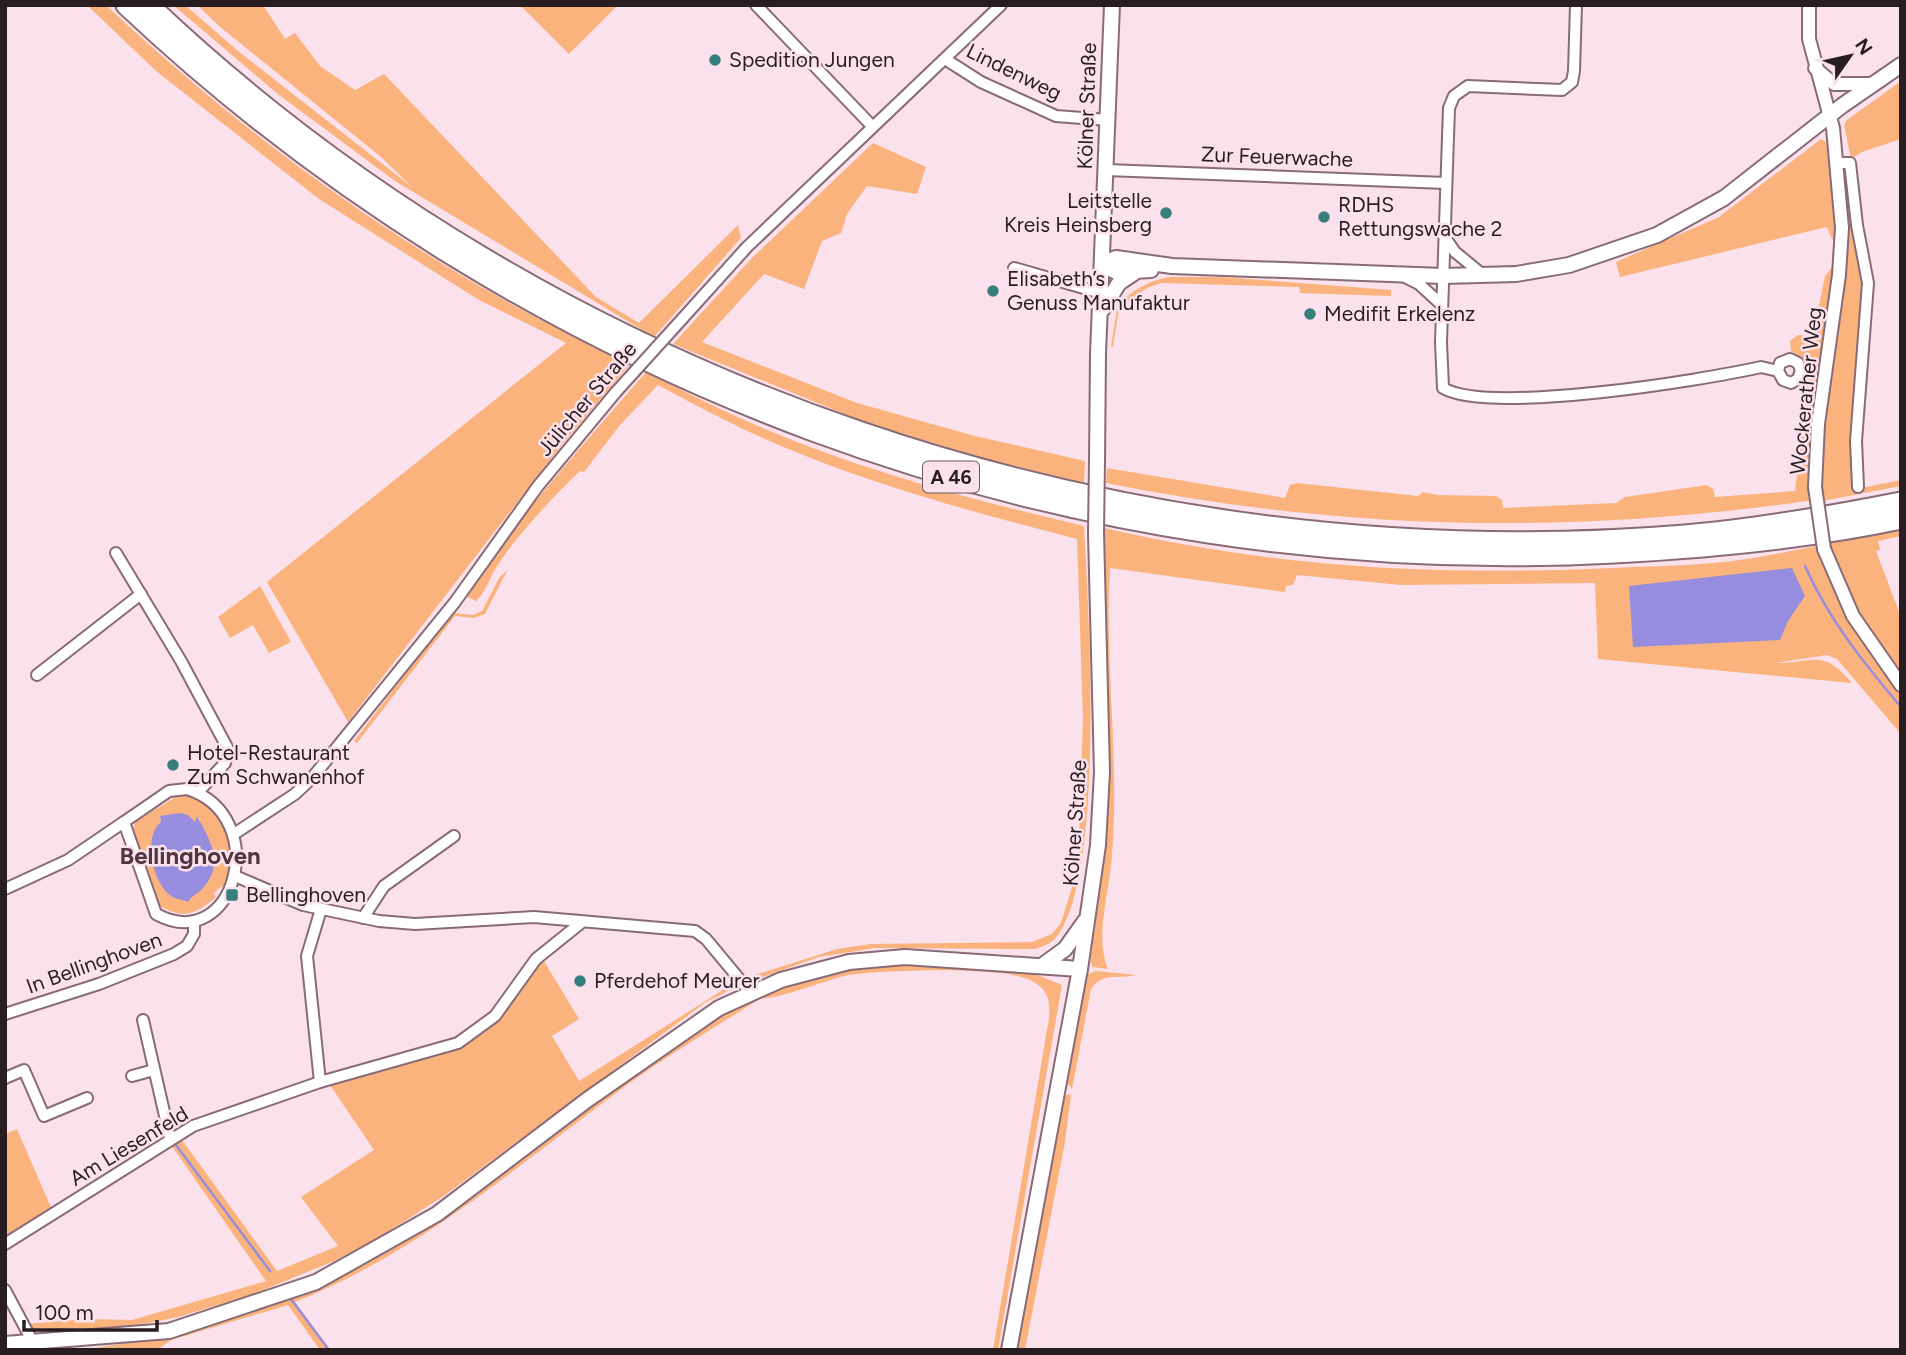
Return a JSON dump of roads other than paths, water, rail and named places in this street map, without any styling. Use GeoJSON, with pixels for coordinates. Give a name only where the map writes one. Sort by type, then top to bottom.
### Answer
{"type":"FeatureCollection","features":[{"type":"Feature","properties":{"kind":"highway","name":"A 46"},"geometry":{"type":"LineString","coordinates":[[126,5],[224,92],[327,172],[441,250],[536,306],[729,399],[836,440],[986,488],[1132,522],[1214,535],[1321,548],[1441,555],[1551,556],[1689,550],[1790,538],[1901,519]]}},
{"type":"Feature","properties":{"kind":"highway","name":"A 46"},"geometry":{"type":"LineString","coordinates":[[149,5],[243,88],[330,155],[462,244],[544,291],[736,386],[864,433],[980,469],[1132,506],[1216,520],[1383,538],[1548,542],[1687,535],[1901,502]]}},
{"type":"Feature","properties":{"kind":"main road","name":"Kölner Straße"},"geometry":{"type":"LineString","coordinates":[[1009,1350],[1080,969],[1098,845],[1102,772],[1096,533],[1097,461],[1112,5]]}},
{"type":"Feature","properties":{"kind":"main road"},"geometry":{"type":"LineString","coordinates":[[1102,264],[1116,258],[1172,267],[1443,275],[1516,274],[1569,265],[1657,235],[1724,198],[1871,84],[1901,65]]}},
{"type":"Feature","properties":{"kind":"main road"},"geometry":{"type":"LineString","coordinates":[[1102,264],[1116,272],[1172,267]]}},
{"type":"Feature","properties":{"kind":"main road"},"geometry":{"type":"LineString","coordinates":[[1100,314],[1119,283],[1136,272]]}},
{"type":"Feature","properties":{"kind":"main road"},"geometry":{"type":"LineString","coordinates":[[1043,965],[1065,949],[1088,918]]}},
{"type":"Feature","properties":{"kind":"main road"},"geometry":{"type":"LineString","coordinates":[[5,1344],[35,1346],[169,1331],[316,1282],[436,1214],[631,1069],[719,1008],[750,992],[812,970],[874,958],[937,957],[1080,969]]}},
{"type":"Feature","properties":{"kind":"street"},"geometry":{"type":"LineString","coordinates":[[757,5],[872,126]]}},
{"type":"Feature","properties":{"kind":"street","name":"Jülicher Straße"},"geometry":{"type":"LineString","coordinates":[[234,834],[295,794],[455,602],[538,486],[616,392],[747,247],[1001,5]]}},
{"type":"Feature","properties":{"kind":"street"},"geometry":{"type":"LineString","coordinates":[[1576,5],[1572,82],[1562,90],[1468,86],[1454,96],[1449,108],[1442,305],[1443,388],[1457,394],[1506,396],[1591,393],[1648,388],[1761,367],[1777,372]]}},
{"type":"Feature","properties":{"kind":"street","name":"Wockerather Weg"},"geometry":{"type":"LineString","coordinates":[[1809,5],[1809,39],[1830,116],[1838,163],[1842,248],[1818,424],[1815,487],[1824,549],[1853,616],[1901,685]]}},
{"type":"Feature","properties":{"kind":"street","name":"Lindenweg"},"geometry":{"type":"LineString","coordinates":[[945,59],[981,82],[1056,116],[1108,120]]}},
{"type":"Feature","properties":{"kind":"street"},"geometry":{"type":"LineString","coordinates":[[1815,67],[1834,83],[1871,84]]}},
{"type":"Feature","properties":{"kind":"street","name":"Wockerather Weg"},"geometry":{"type":"LineString","coordinates":[[1838,163],[1850,163],[1857,225],[1868,283],[1856,441],[1858,487]]}},
{"type":"Feature","properties":{"kind":"street","name":"Zur Feuerwache"},"geometry":{"type":"LineString","coordinates":[[1106,170],[1446,183]]}},
{"type":"Feature","properties":{"kind":"street"},"geometry":{"type":"LineString","coordinates":[[1444,236],[1455,252],[1483,275]]}},
{"type":"Feature","properties":{"kind":"street"},"geometry":{"type":"LineString","coordinates":[[1014,268],[1101,293]]}},
{"type":"Feature","properties":{"kind":"street"},"geometry":{"type":"LineString","coordinates":[[1400,274],[1419,284],[1442,305]]}},
{"type":"Feature","properties":{"kind":"street"},"geometry":{"type":"LineString","coordinates":[[116,553],[228,749],[225,763],[198,792]]}},
{"type":"Feature","properties":{"kind":"street"},"geometry":{"type":"LineString","coordinates":[[37,675],[141,594]]}},
{"type":"Feature","properties":{"kind":"street"},"geometry":{"type":"LineString","coordinates":[[5,889],[68,860],[169,791],[187,789],[198,792],[214,804],[234,834]]}},
{"type":"Feature","properties":{"kind":"street"},"geometry":{"type":"LineString","coordinates":[[124,822],[156,914],[180,923],[194,921]]}},
{"type":"Feature","properties":{"kind":"street","name":"In Bellinghoven"},"geometry":{"type":"LineString","coordinates":[[5,1014],[99,984],[174,954],[187,946],[194,934],[194,921],[218,906],[229,893],[235,876],[237,857],[234,834]]}},
{"type":"Feature","properties":{"kind":"street"},"geometry":{"type":"LineString","coordinates":[[363,918],[384,886],[454,836]]}},
{"type":"Feature","properties":{"kind":"street"},"geometry":{"type":"LineString","coordinates":[[235,876],[275,895],[363,918],[415,924],[534,917],[695,931],[706,939],[750,992]]}},
{"type":"Feature","properties":{"kind":"street"},"geometry":{"type":"LineString","coordinates":[[320,1082],[307,956],[321,909]]}},
{"type":"Feature","properties":{"kind":"street","name":"Am Liesenfeld"},"geometry":{"type":"LineString","coordinates":[[5,1244],[193,1126],[320,1082],[458,1043],[495,1016],[536,959],[582,922]]}},
{"type":"Feature","properties":{"kind":"street"},"geometry":{"type":"LineString","coordinates":[[143,1020],[170,1138]]}},
{"type":"Feature","properties":{"kind":"street"},"geometry":{"type":"LineString","coordinates":[[5,1078],[24,1070],[44,1116],[87,1098]]}},
{"type":"Feature","properties":{"kind":"street"},"geometry":{"type":"LineString","coordinates":[[132,1076],[154,1070]]}},
{"type":"Feature","properties":{"kind":"street"},"geometry":{"type":"LineString","coordinates":[[5,1290],[35,1346]]}},
{"type":"Feature","properties":{"kind":"waterway"},"geometry":{"type":"LineString","coordinates":[[1805,566],[1836,622],[1860,657],[1901,707]]}},
{"type":"Feature","properties":{"kind":"waterway"},"geometry":{"type":"LineString","coordinates":[[176,1145],[270,1271]]}},
{"type":"Feature","properties":{"kind":"waterway"},"geometry":{"type":"LineString","coordinates":[[291,1299],[329,1350]]}},
{"type":"Feature","properties":{"kind":"place","name":"Spedition Jungen"},"geometry":{"type":"Point","coordinates":[715,60]}},
{"type":"Feature","properties":{"kind":"place","name":"Leitstelle Kreis Heinsberg"},"geometry":{"type":"Point","coordinates":[1166,213]}},
{"type":"Feature","properties":{"kind":"place","name":"RDHS Rettungswache 2"},"geometry":{"type":"Point","coordinates":[1324,217]}},
{"type":"Feature","properties":{"kind":"place","name":"Elisabeth’s Genuss Manufaktur"},"geometry":{"type":"Point","coordinates":[993,291]}},
{"type":"Feature","properties":{"kind":"place","name":"Medifit Erkelenz"},"geometry":{"type":"Point","coordinates":[1310,314]}},
{"type":"Feature","properties":{"kind":"place","name":"Hotel-Restaurant Zum Schwanenhof"},"geometry":{"type":"Point","coordinates":[173,765]}},
{"type":"Feature","properties":{"kind":"place","name":"Bellinghoven"},"geometry":{"type":"Point","coordinates":[232,895]}},
{"type":"Feature","properties":{"kind":"place","name":"Pferdehof Meurer"},"geometry":{"type":"Point","coordinates":[580,981]}},
{"type":"Feature","properties":{"kind":"district","name":"Bellinghoven"},"geometry":{"type":"Point","coordinates":[190,856]}}]}
